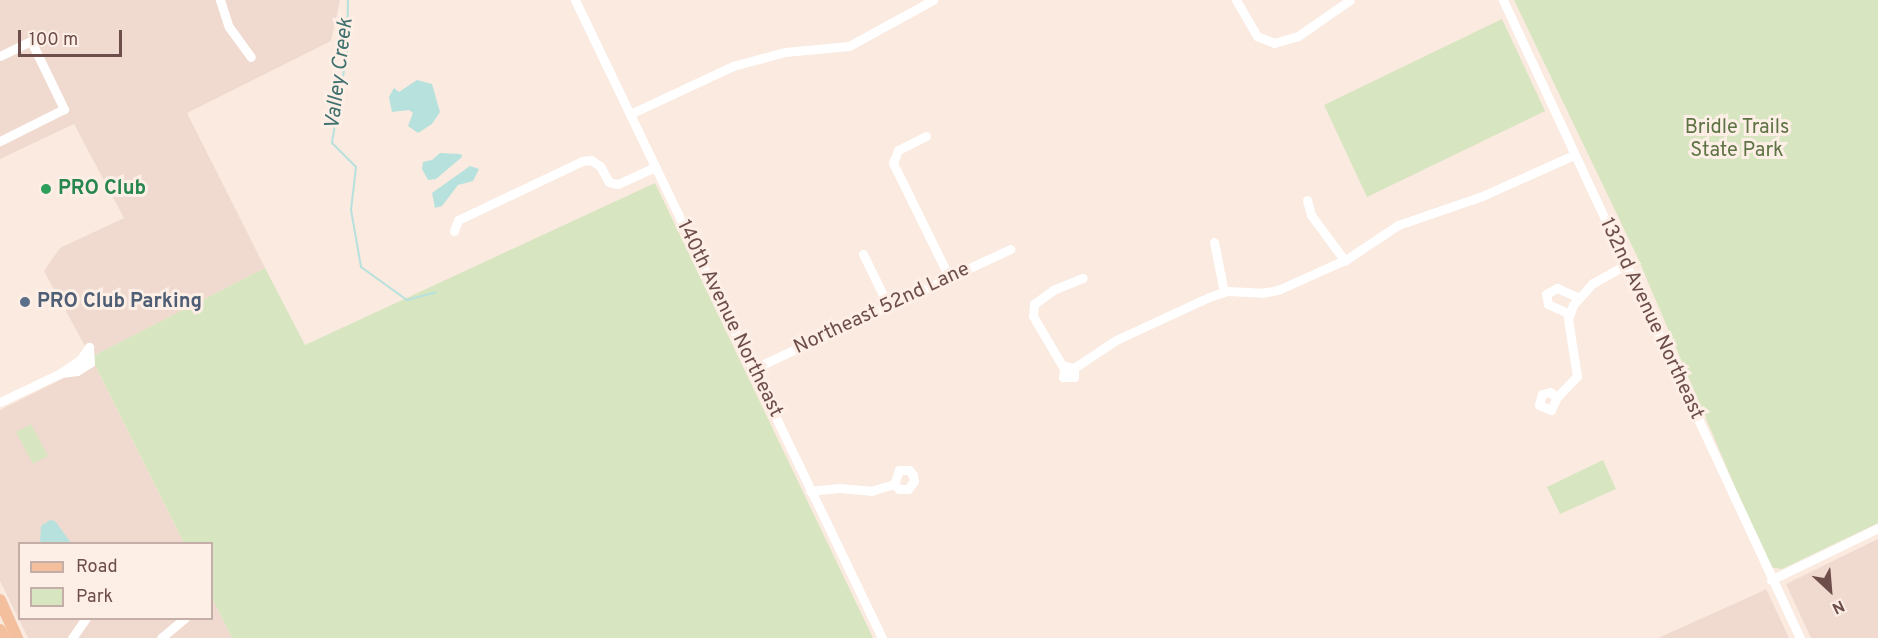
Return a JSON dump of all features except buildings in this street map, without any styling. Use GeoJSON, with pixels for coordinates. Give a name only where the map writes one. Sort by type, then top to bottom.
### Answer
{"type":"FeatureCollection","features":[{"type":"Feature","properties":{"kind":"main road"},"geometry":{"type":"LineString","coordinates":[[0,600],[17,638]]}},
{"type":"Feature","properties":{"kind":"main road"},"geometry":{"type":"LineString","coordinates":[[0,630],[4,638]]}},
{"type":"Feature","properties":{"kind":"street"},"geometry":{"type":"LineString","coordinates":[[220,0],[229,27],[251,57]]}},
{"type":"Feature","properties":{"kind":"street","name":"140th Avenue Northeast"},"geometry":{"type":"LineString","coordinates":[[575,0],[882,638]]}},
{"type":"Feature","properties":{"kind":"street"},"geometry":{"type":"LineString","coordinates":[[630,114],[733,66],[785,52],[849,46],[933,0]]}},
{"type":"Feature","properties":{"kind":"street"},"geometry":{"type":"LineString","coordinates":[[1236,0],[1257,36],[1264,41],[1274,43],[1298,36],[1350,0]]}},
{"type":"Feature","properties":{"kind":"street","name":"132nd Avenue Northeast"},"geometry":{"type":"LineString","coordinates":[[1503,0],[1800,638]]}},
{"type":"Feature","properties":{"kind":"street"},"geometry":{"type":"LineString","coordinates":[[0,56],[31,41],[64,109],[0,141]]}},
{"type":"Feature","properties":{"kind":"street"},"geometry":{"type":"LineString","coordinates":[[926,136],[898,150],[893,163],[949,277]]}},
{"type":"Feature","properties":{"kind":"street"},"geometry":{"type":"LineString","coordinates":[[1083,278],[1053,290],[1034,304],[1033,316],[1063,368],[1074,368],[1116,340],[1224,292],[1278,290],[1344,261],[1398,225],[1480,197],[1574,155]]}},
{"type":"Feature","properties":{"kind":"street"},"geometry":{"type":"LineString","coordinates":[[454,231],[458,220],[582,161],[591,160],[600,166],[609,182],[618,184],[655,167]]}},
{"type":"Feature","properties":{"kind":"street"},"geometry":{"type":"LineString","coordinates":[[1307,200],[1311,215],[1344,261]]}},
{"type":"Feature","properties":{"kind":"street"},"geometry":{"type":"LineString","coordinates":[[1214,242],[1224,292]]}},
{"type":"Feature","properties":{"kind":"street","name":"Northeast 52nd Lane"},"geometry":{"type":"LineString","coordinates":[[753,369],[1010,249]]}},
{"type":"Feature","properties":{"kind":"street"},"geometry":{"type":"LineString","coordinates":[[863,254],[888,305]]}},
{"type":"Feature","properties":{"kind":"street"},"geometry":{"type":"LineString","coordinates":[[1557,397],[1577,376],[1570,314],[1579,298],[1593,283],[1625,265]]}},
{"type":"Feature","properties":{"kind":"street"},"geometry":{"type":"LineString","coordinates":[[1570,314],[1548,304],[1546,294],[1557,288],[1579,298]]}},
{"type":"Feature","properties":{"kind":"street"},"geometry":{"type":"LineString","coordinates":[[0,402],[59,374]]}},
{"type":"Feature","properties":{"kind":"street"},"geometry":{"type":"LineString","coordinates":[[810,492],[839,488],[871,491],[894,484]]}},
{"type":"Feature","properties":{"kind":"street"},"geometry":{"type":"LineString","coordinates":[[1772,580],[1878,528]]}},
{"type":"Feature","properties":{"kind":"street"},"geometry":{"type":"LineString","coordinates":[[72,638],[85,620]]}},
{"type":"Feature","properties":{"kind":"street"},"geometry":{"type":"LineString","coordinates":[[161,638],[185,620]]}},
{"type":"Feature","properties":{"kind":"shaded area"},"geometry":{"type":"Polygon","coordinates":[[[0,0],[340,0],[331,41],[187,113],[265,268],[91,357],[44,271],[60,248],[124,218],[74,124],[0,159],[0,0]]]}},
{"type":"Feature","properties":{"kind":"shaded area"},"geometry":{"type":"Polygon","coordinates":[[[94,363],[184,542],[18,542],[18,618],[0,581],[0,410],[94,363]]]}},
{"type":"Feature","properties":{"kind":"shaded area"},"geometry":{"type":"Polygon","coordinates":[[[1878,539],[1878,638],[1811,638],[1786,584],[1878,539]]]}},
{"type":"Feature","properties":{"kind":"shaded area"},"geometry":{"type":"Polygon","coordinates":[[[1766,589],[1789,638],[1658,638],[1754,595],[1766,589]]]}},
{"type":"Feature","properties":{"kind":"shaded area"},"geometry":{"type":"Polygon","coordinates":[[[213,600],[232,638],[28,638],[19,620],[213,620],[213,600]]]}},
{"type":"Feature","properties":{"kind":"green space","name":"Bridle Trails State Park"},"geometry":{"type":"Polygon","coordinates":[[[1514,0],[1878,0],[1878,523],[1782,569],[1769,567],[1637,256],[1514,0]]]}},
{"type":"Feature","properties":{"kind":"green space"},"geometry":{"type":"Polygon","coordinates":[[[1502,19],[1545,111],[1367,197],[1324,105],[1502,19]]]}},
{"type":"Feature","properties":{"kind":"green space"},"geometry":{"type":"Polygon","coordinates":[[[655,183],[873,638],[232,638],[213,600],[213,542],[184,542],[91,357],[265,268],[305,345],[655,183]]]}},
{"type":"Feature","properties":{"kind":"green space"},"geometry":{"type":"Polygon","coordinates":[[[31,424],[48,456],[33,464],[16,432],[31,424]]]}},
{"type":"Feature","properties":{"kind":"green space"},"geometry":{"type":"Polygon","coordinates":[[[1603,460],[1616,489],[1560,514],[1547,487],[1603,460]]]}},
{"type":"Feature","properties":{"kind":"water"},"geometry":{"type":"Polygon","coordinates":[[[417,80],[432,84],[440,112],[432,124],[418,133],[408,126],[413,113],[409,110],[392,112],[389,97],[394,88],[399,92],[417,80]]]}},
{"type":"Feature","properties":{"kind":"water"},"geometry":{"type":"Polygon","coordinates":[[[440,153],[461,154],[462,157],[436,179],[428,180],[422,169],[423,162],[432,160],[440,153]]]}},
{"type":"Feature","properties":{"kind":"water"},"geometry":{"type":"Polygon","coordinates":[[[470,166],[479,169],[473,181],[458,185],[442,206],[435,208],[432,193],[470,166]]]}},
{"type":"Feature","properties":{"kind":"water"},"geometry":{"type":"Polygon","coordinates":[[[50,520],[55,521],[70,542],[40,542],[41,526],[50,520]]]}},
{"type":"Feature","properties":{"kind":"waterway","name":"Valley Creek"},"geometry":{"type":"LineString","coordinates":[[348,0],[347,52],[332,143],[356,167],[351,210],[361,267],[407,300],[436,292]]}},
{"type":"Feature","properties":{"kind":"place","name":"PRO Club"},"geometry":{"type":"Point","coordinates":[46,189]}},
{"type":"Feature","properties":{"kind":"place","name":"PRO Club Parking"},"geometry":{"type":"Point","coordinates":[25,302]}}]}
